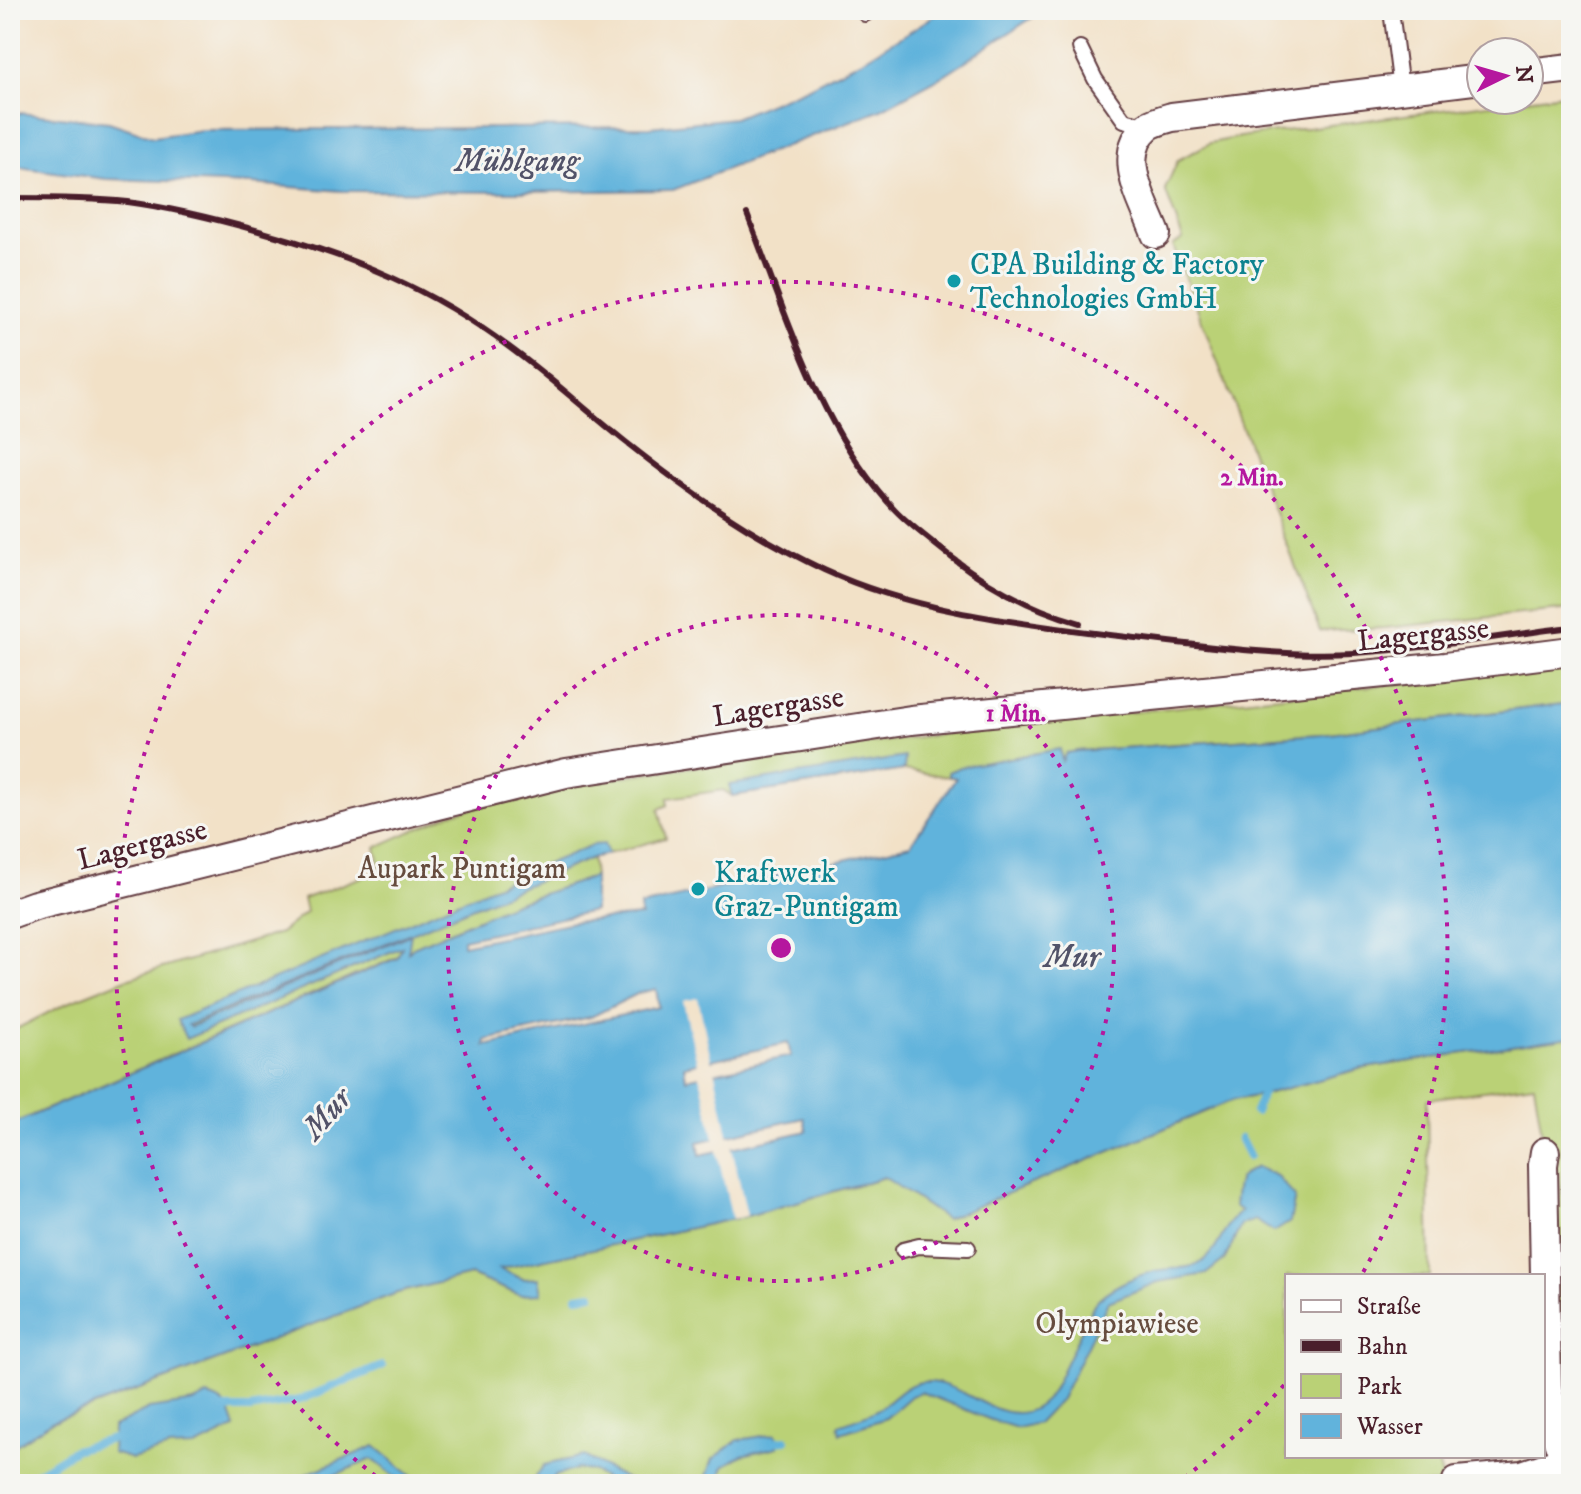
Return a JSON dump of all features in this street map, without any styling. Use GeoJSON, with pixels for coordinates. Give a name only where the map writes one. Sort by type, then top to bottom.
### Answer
{"type":"FeatureCollection","features":[{"type":"Feature","properties":{"kind":"street"},"geometry":{"type":"LineString","coordinates":[[1545,71],[1571,68]]}},
{"type":"Feature","properties":{"kind":"street"},"geometry":{"type":"LineString","coordinates":[[1156,234],[1132,173],[1133,148],[1148,126],[1172,117],[1465,81]]}},
{"type":"Feature","properties":{"kind":"street","name":"Lagergasse"},"geometry":{"type":"LineString","coordinates":[[10,914],[35,905],[566,773],[631,762],[911,720],[1445,667],[1571,651]]}},
{"type":"Feature","properties":{"kind":"street"},"geometry":{"type":"LineString","coordinates":[[1545,1152],[1545,1274]]}},
{"type":"Feature","properties":{"kind":"street"},"geometry":{"type":"LineString","coordinates":[[1457,1481],[1522,1475],[1568,1460],[1547,1387],[1545,1276]]}},
{"type":"Feature","properties":{"kind":"lane"},"geometry":{"type":"LineString","coordinates":[[1391,10],[1401,89]]}},
{"type":"Feature","properties":{"kind":"lane"},"geometry":{"type":"LineString","coordinates":[[1080,48],[1095,79],[1124,120],[1148,126]]}},
{"type":"Feature","properties":{"kind":"lane"},"geometry":{"type":"LineString","coordinates":[[903,1250],[919,1246],[968,1248]]}},
{"type":"Feature","properties":{"kind":"green space"},"geometry":{"type":"Polygon","coordinates":[[[1571,93],[1571,609],[1385,628],[1320,631],[1173,245],[1183,239],[1165,189],[1178,160],[1210,143],[1465,107],[1465,116],[1545,116],[1545,96],[1571,93]]]}},
{"type":"Feature","properties":{"kind":"green space","name":"Aupark Puntigam"},"geometry":{"type":"Polygon","coordinates":[[[1571,664],[1571,703],[1321,734],[1077,751],[1063,760],[956,778],[904,770],[732,796],[723,790],[668,798],[668,805],[659,809],[666,838],[592,858],[594,877],[515,903],[413,947],[405,956],[10,1125],[10,1032],[73,1000],[126,979],[280,933],[306,912],[303,899],[381,870],[376,847],[452,813],[570,785],[638,774],[978,729],[1571,664]]]}},
{"type":"Feature","properties":{"kind":"green space","name":"Olympiawiese"},"geometry":{"type":"Polygon","coordinates":[[[1571,1037],[1571,1147],[1562,1194],[1571,1194],[1571,1448],[1565,1461],[1545,1152],[1534,1084],[1427,1099],[1430,1274],[1285,1274],[1285,1458],[1437,1458],[1444,1484],[10,1484],[10,1449],[51,1422],[397,1293],[470,1275],[520,1295],[523,1279],[498,1269],[747,1216],[885,1177],[946,1219],[1233,1100],[1359,1069],[1571,1037]]]}},
{"type":"Feature","properties":{"kind":"water","name":"Mühlgang"},"geometry":{"type":"Polygon","coordinates":[[[944,10],[1044,10],[941,77],[881,109],[673,190],[342,191],[106,179],[10,166],[10,112],[109,122],[153,137],[202,130],[650,127],[734,118],[807,88],[866,58],[944,10]]]}},
{"type":"Feature","properties":{"kind":"water","name":"Mur"},"geometry":{"type":"Polygon","coordinates":[[[1571,703],[1571,1037],[1359,1069],[1233,1100],[946,1219],[884,1177],[747,1216],[499,1269],[523,1279],[538,1278],[541,1294],[520,1295],[470,1275],[397,1293],[51,1422],[10,1449],[10,1125],[397,958],[402,947],[186,1039],[177,1020],[592,845],[604,844],[608,854],[592,858],[188,1025],[190,1027],[411,934],[408,952],[413,947],[515,903],[594,877],[594,911],[463,939],[463,945],[573,922],[641,916],[640,906],[910,845],[956,778],[948,776],[948,772],[960,767],[1060,749],[1062,761],[1066,753],[1077,751],[1321,734],[1571,703]],[[656,989],[639,993],[591,1017],[486,1040],[485,1046],[659,1007],[656,989]],[[788,1043],[684,1066],[686,1079],[791,1056],[788,1043]],[[804,1118],[698,1142],[700,1155],[807,1131],[804,1118]]]}},
{"type":"Feature","properties":{"kind":"water"},"geometry":{"type":"Polygon","coordinates":[[[905,757],[904,770],[732,796],[729,785],[905,757]]]}},
{"type":"Feature","properties":{"kind":"water"},"geometry":{"type":"Polygon","coordinates":[[[1257,1167],[1277,1176],[1295,1197],[1290,1222],[1274,1232],[1255,1220],[1241,1225],[1225,1259],[1206,1274],[1158,1282],[1108,1302],[1061,1399],[1038,1423],[1017,1428],[921,1392],[911,1396],[886,1418],[841,1433],[839,1425],[875,1411],[904,1389],[922,1382],[939,1383],[956,1389],[1006,1412],[1022,1413],[1037,1407],[1052,1392],[1099,1298],[1138,1276],[1193,1266],[1205,1260],[1241,1211],[1234,1206],[1240,1177],[1257,1167]]]}},
{"type":"Feature","properties":{"kind":"water"},"geometry":{"type":"Polygon","coordinates":[[[207,1396],[226,1406],[235,1428],[195,1447],[169,1448],[132,1459],[112,1453],[113,1427],[149,1409],[194,1402],[207,1396]]]}},
{"type":"Feature","properties":{"kind":"water"},"geometry":{"type":"Polygon","coordinates":[[[776,1434],[778,1447],[742,1455],[724,1466],[718,1484],[704,1484],[713,1459],[738,1440],[776,1434]]]}},
{"type":"Feature","properties":{"kind":"water"},"geometry":{"type":"Polygon","coordinates":[[[375,1446],[421,1484],[405,1484],[372,1459],[314,1484],[282,1484],[375,1446]]]}},
{"type":"Feature","properties":{"kind":"water"},"geometry":{"type":"Polygon","coordinates":[[[584,1456],[635,1484],[614,1484],[592,1471],[577,1469],[555,1476],[547,1484],[531,1484],[544,1465],[584,1456]]]}},
{"type":"Feature","properties":{"kind":"pier"},"geometry":{"type":"Polygon","coordinates":[[[698,998],[712,1064],[698,1067],[683,1001],[698,998]]]}},
{"type":"Feature","properties":{"kind":"pier"},"geometry":{"type":"Polygon","coordinates":[[[714,1069],[729,1139],[715,1142],[699,1072],[714,1069]]]}},
{"type":"Feature","properties":{"kind":"pier"},"geometry":{"type":"Polygon","coordinates":[[[731,1144],[747,1216],[732,1219],[716,1147],[731,1144]]]}},
{"type":"Feature","properties":{"kind":"waterway"},"geometry":{"type":"LineString","coordinates":[[1255,1112],[1262,1095],[1261,1086]]}},
{"type":"Feature","properties":{"kind":"waterway"},"geometry":{"type":"LineString","coordinates":[[1240,1138],[1249,1156]]}},
{"type":"Feature","properties":{"kind":"waterway"},"geometry":{"type":"LineString","coordinates":[[578,1296],[592,1294]]}},
{"type":"Feature","properties":{"kind":"waterway"},"geometry":{"type":"LineString","coordinates":[[219,1409],[250,1409],[300,1400],[382,1366]]}},
{"type":"Feature","properties":{"kind":"waterway"},"geometry":{"type":"LineString","coordinates":[[10,1483],[28,1479],[74,1450],[122,1436]]}},
{"type":"Feature","properties":{"kind":"waterway"},"geometry":{"type":"LineString","coordinates":[[767,1442],[786,1440]]}},
{"type":"Feature","properties":{"kind":"railway"},"geometry":{"type":"LineString","coordinates":[[10,198],[69,198],[145,204],[294,241],[390,277],[450,308],[509,347],[650,461],[746,528],[824,570],[895,597],[969,614],[1044,626],[1265,652],[1324,654],[1381,651],[1571,627]]}},
{"type":"Feature","properties":{"kind":"railway"},"geometry":{"type":"LineString","coordinates":[[747,214],[822,401],[862,469],[887,501],[918,530],[981,578],[1029,604],[1080,623]]}},
{"type":"Feature","properties":{"kind":"place","name":"CPA Building & Factory Technologies GmbH"},"geometry":{"type":"Point","coordinates":[954,281]}},
{"type":"Feature","properties":{"kind":"place","name":"Kraftwerk Graz-Puntigam"},"geometry":{"type":"Point","coordinates":[698,889]}}]}
